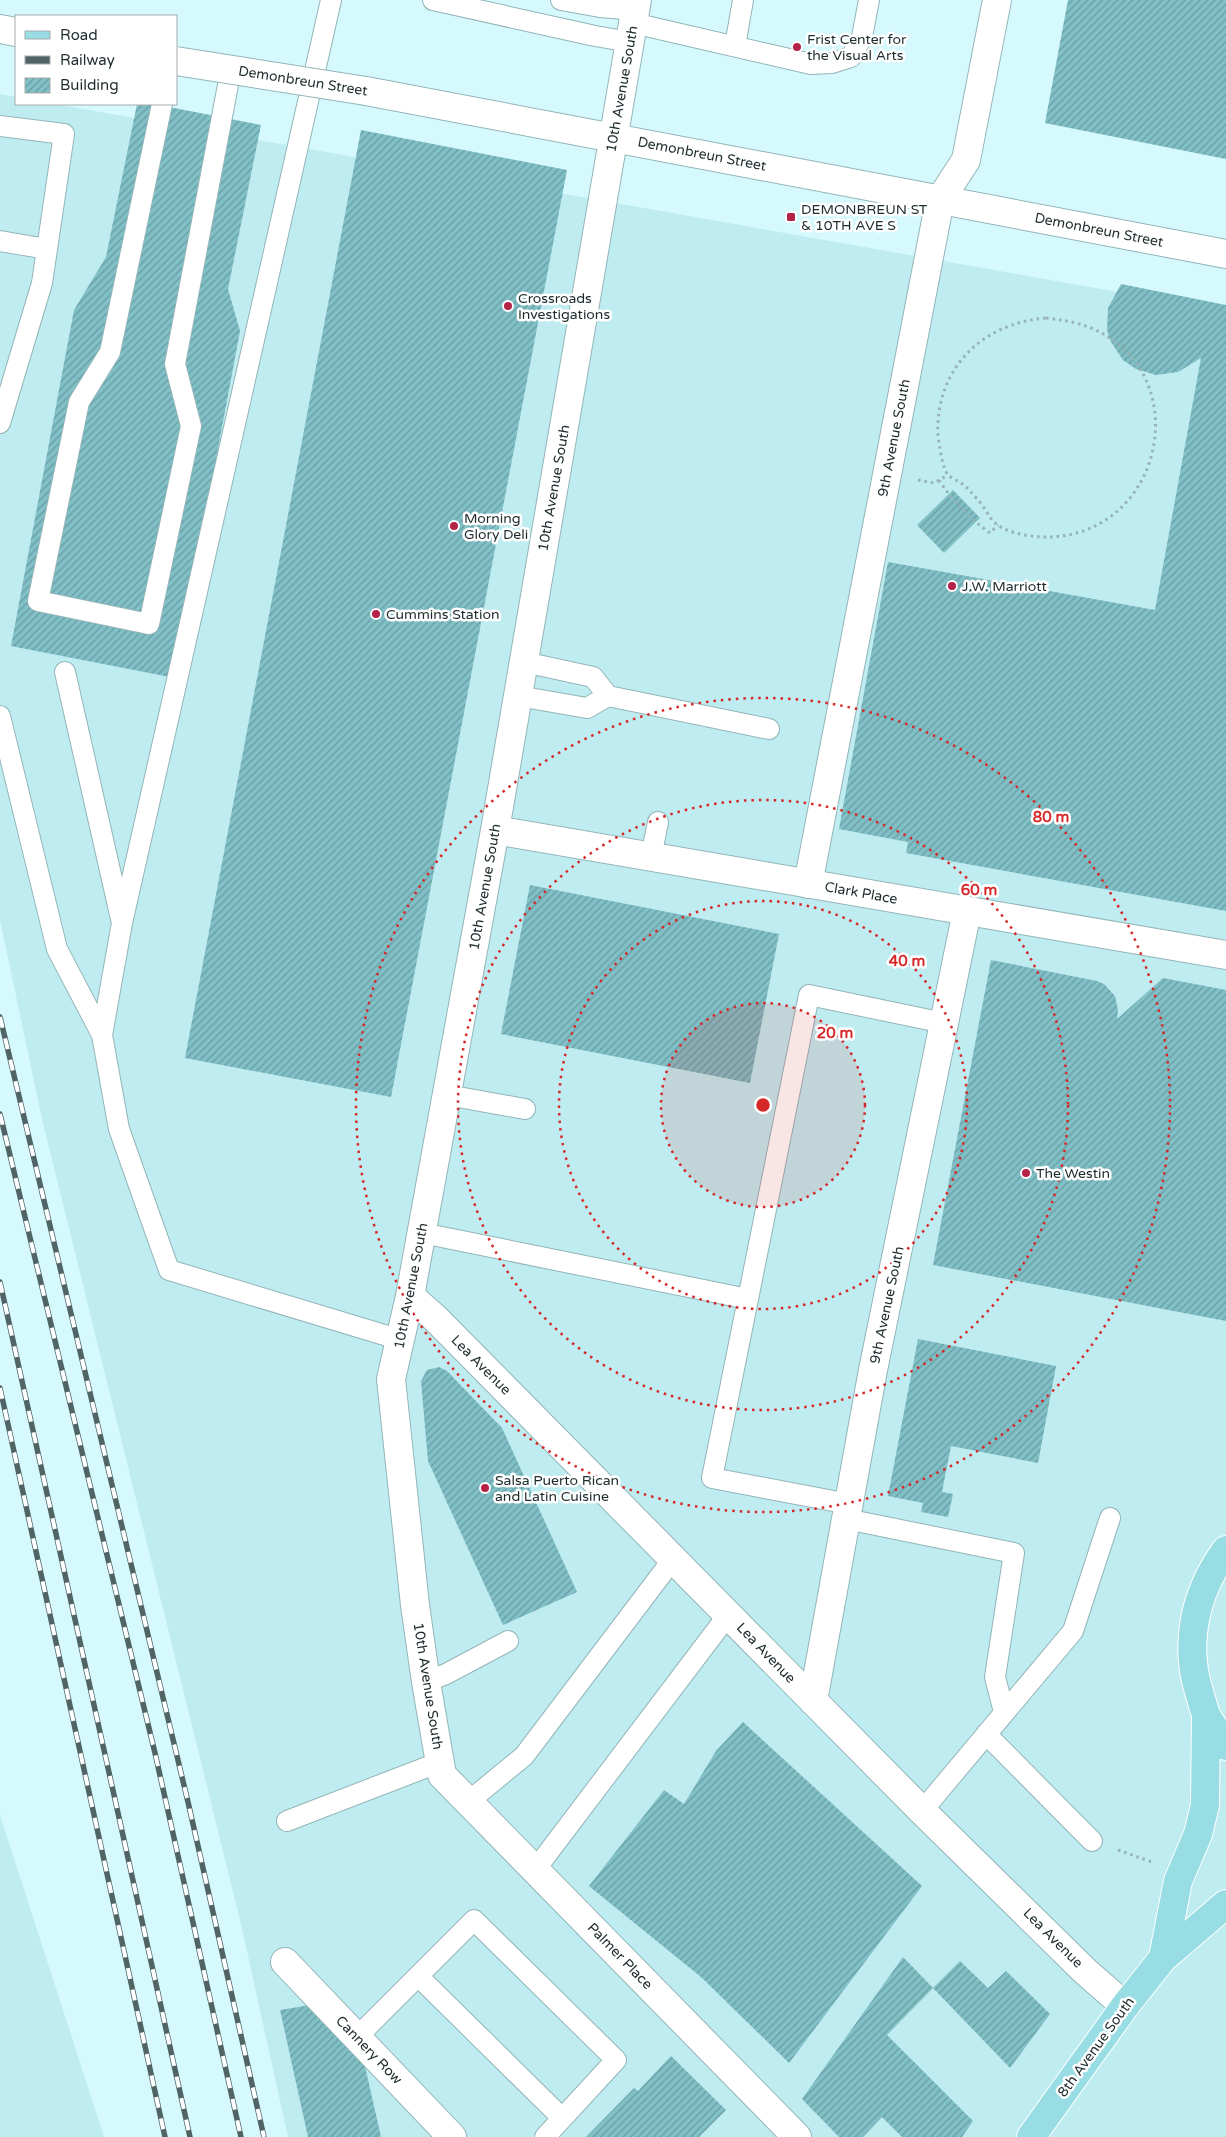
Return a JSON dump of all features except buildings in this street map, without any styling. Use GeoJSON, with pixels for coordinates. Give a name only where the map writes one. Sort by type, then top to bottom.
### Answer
{"type":"FeatureCollection","features":[{"type":"Feature","properties":{"kind":"main road"},"geometry":{"type":"LineString","coordinates":[[1226,1550],[1212,1569],[1198,1604],[1192,1642],[1195,1679],[1206,1715],[1226,1746]]}},
{"type":"Feature","properties":{"kind":"main road","name":"8th Avenue South"},"geometry":{"type":"LineString","coordinates":[[1163,1958],[1178,1881],[1198,1834],[1205,1806],[1206,1715]]}},
{"type":"Feature","properties":{"kind":"main road","name":"8th Avenue South"},"geometry":{"type":"LineString","coordinates":[[1031,2137],[1125,2006],[1163,1958],[1226,1904]]}},
{"type":"Feature","properties":{"kind":"street","name":"9th Avenue South"},"geometry":{"type":"LineString","coordinates":[[808,884],[940,200],[966,160],[996,0]]}},
{"type":"Feature","properties":{"kind":"street","name":"10th Avenue South"},"geometry":{"type":"LineString","coordinates":[[441,1768],[415,1606],[391,1379],[401,1340],[422,1233],[495,830],[634,19]]}},
{"type":"Feature","properties":{"kind":"street"},"geometry":{"type":"LineString","coordinates":[[0,29],[15,32]]}},
{"type":"Feature","properties":{"kind":"street","name":"Demonbreun Street"},"geometry":{"type":"LineString","coordinates":[[178,60],[366,91],[1226,254]]}},
{"type":"Feature","properties":{"kind":"street","name":"Clark Place"},"geometry":{"type":"LineString","coordinates":[[495,830],[1226,955]]}},
{"type":"Feature","properties":{"kind":"street","name":"9th Avenue South"},"geometry":{"type":"LineString","coordinates":[[813,1701],[875,1360],[967,911]]}},
{"type":"Feature","properties":{"kind":"street","name":"Lea Avenue"},"geometry":{"type":"LineString","coordinates":[[410,1296],[443,1326],[922,1811],[1086,1972],[1125,2006]]}},
{"type":"Feature","properties":{"kind":"street","name":"Palmer Place"},"geometry":{"type":"LineString","coordinates":[[441,1768],[468,1802],[797,2137]]}},
{"type":"Feature","properties":{"kind":"street","name":"Cannery Row"},"geometry":{"type":"LineString","coordinates":[[285,1962],[452,2137]]}},
{"type":"Feature","properties":{"kind":"lane"},"geometry":{"type":"LineString","coordinates":[[102,1035],[122,924],[331,0]]}},
{"type":"Feature","properties":{"kind":"lane"},"geometry":{"type":"LineString","coordinates":[[433,0],[595,36],[634,19]]}},
{"type":"Feature","properties":{"kind":"lane"},"geometry":{"type":"LineString","coordinates":[[561,0],[600,7],[634,19],[811,64],[832,63],[851,57],[862,37],[869,0]]}},
{"type":"Feature","properties":{"kind":"lane"},"geometry":{"type":"LineString","coordinates":[[735,46],[743,0]]}},
{"type":"Feature","properties":{"kind":"lane"},"geometry":{"type":"LineString","coordinates":[[162,105],[110,352],[79,402],[38,601],[149,624],[191,426],[175,364],[232,69]]}},
{"type":"Feature","properties":{"kind":"lane"},"geometry":{"type":"LineString","coordinates":[[0,126],[64,134],[42,283],[0,423]]}},
{"type":"Feature","properties":{"kind":"lane"},"geometry":{"type":"LineString","coordinates":[[0,241],[47,249]]}},
{"type":"Feature","properties":{"kind":"lane"},"geometry":{"type":"LineString","coordinates":[[524,662],[593,677],[608,696],[769,729]]}},
{"type":"Feature","properties":{"kind":"lane"},"geometry":{"type":"LineString","coordinates":[[65,672],[122,924]]}},
{"type":"Feature","properties":{"kind":"lane"},"geometry":{"type":"LineString","coordinates":[[518,696],[588,708],[608,696]]}},
{"type":"Feature","properties":{"kind":"lane"},"geometry":{"type":"LineString","coordinates":[[0,716],[58,949],[102,1035],[119,1129],[169,1270],[401,1340]]}},
{"type":"Feature","properties":{"kind":"lane"},"geometry":{"type":"LineString","coordinates":[[651,857],[658,822]]}},
{"type":"Feature","properties":{"kind":"lane"},"geometry":{"type":"LineString","coordinates":[[944,1023],[809,995],[712,1478],[1014,1553],[995,1678],[1004,1712]]}},
{"type":"Feature","properties":{"kind":"lane"},"geometry":{"type":"LineString","coordinates":[[447,1095],[525,1109]]}},
{"type":"Feature","properties":{"kind":"lane"},"geometry":{"type":"LineString","coordinates":[[422,1233],[748,1298]]}},
{"type":"Feature","properties":{"kind":"lane"},"geometry":{"type":"LineString","coordinates":[[922,1811],[1073,1632],[1110,1518]]}},
{"type":"Feature","properties":{"kind":"lane"},"geometry":{"type":"LineString","coordinates":[[468,1802],[524,1756],[673,1559]]}},
{"type":"Feature","properties":{"kind":"lane"},"geometry":{"type":"LineString","coordinates":[[535,1870],[728,1615]]}},
{"type":"Feature","properties":{"kind":"lane"},"geometry":{"type":"LineString","coordinates":[[426,1682],[446,1674],[508,1641]]}},
{"type":"Feature","properties":{"kind":"lane"},"geometry":{"type":"LineString","coordinates":[[986,1734],[1092,1841]]}},
{"type":"Feature","properties":{"kind":"lane"},"geometry":{"type":"LineString","coordinates":[[288,1821],[441,1768]]}},
{"type":"Feature","properties":{"kind":"lane"},"geometry":{"type":"LineString","coordinates":[[357,2037],[474,1920],[616,2060],[544,2137]]}},
{"type":"Feature","properties":{"kind":"lane"},"geometry":{"type":"LineString","coordinates":[[418,1976],[562,2118]]}},
{"type":"Feature","properties":{"kind":"path"},"geometry":{"type":"LineString","coordinates":[[1046,318],[1065,320],[1093,328],[1120,347],[1141,373],[1152,399],[1156,428],[1154,451],[1149,468],[1135,493],[1105,521],[1084,530],[1071,534],[1037,536],[1017,532],[998,525],[968,489],[948,475],[938,441],[938,414],[948,380],[970,349],[987,336],[1019,322],[1046,318]]}},
{"type":"Feature","properties":{"kind":"path"},"geometry":{"type":"LineString","coordinates":[[916,479],[934,483],[948,475]]}},
{"type":"Feature","properties":{"kind":"path"},"geometry":{"type":"LineString","coordinates":[[939,480],[959,507],[980,526],[990,533],[998,525]]}},
{"type":"Feature","properties":{"kind":"path"},"geometry":{"type":"LineString","coordinates":[[1092,1841],[1153,1863]]}},
{"type":"Feature","properties":{"kind":"shaded area"},"geometry":{"type":"Polygon","coordinates":[[[0,94],[15,97],[15,105],[61,105],[1226,311],[1226,2137],[288,2137],[241,1924],[42,1119],[0,920],[0,94]]]}},
{"type":"Feature","properties":{"kind":"shaded area"},"geometry":{"type":"Polygon","coordinates":[[[0,1815],[104,2137],[0,2137],[0,1815]]]}},
{"type":"Feature","properties":{"kind":"railway"},"geometry":{"type":"LineString","coordinates":[[0,1017],[188,1802],[264,2137]]}},
{"type":"Feature","properties":{"kind":"railway"},"geometry":{"type":"LineString","coordinates":[[0,1114],[155,1753],[241,2137]]}},
{"type":"Feature","properties":{"kind":"railway"},"geometry":{"type":"LineString","coordinates":[[0,1282],[190,2137]]}},
{"type":"Feature","properties":{"kind":"railway"},"geometry":{"type":"LineString","coordinates":[[0,1388],[165,2137]]}},
{"type":"Feature","properties":{"kind":"place","name":"Frist Center for the Visual Arts"},"geometry":{"type":"Point","coordinates":[797,47]}},
{"type":"Feature","properties":{"kind":"place","name":"DEMONBREUN ST & 10TH AVE S"},"geometry":{"type":"Point","coordinates":[791,217]}},
{"type":"Feature","properties":{"kind":"place","name":"Crossroads Investigations"},"geometry":{"type":"Point","coordinates":[508,306]}},
{"type":"Feature","properties":{"kind":"place","name":"Morning Glory Deli"},"geometry":{"type":"Point","coordinates":[454,526]}},
{"type":"Feature","properties":{"kind":"place","name":"J.W. Marriott"},"geometry":{"type":"Point","coordinates":[952,586]}},
{"type":"Feature","properties":{"kind":"place","name":"Cummins Station"},"geometry":{"type":"Point","coordinates":[376,614]}},
{"type":"Feature","properties":{"kind":"place","name":"The Westin"},"geometry":{"type":"Point","coordinates":[1026,1173]}},
{"type":"Feature","properties":{"kind":"place","name":"Salsa Puerto Rican and Latin Cuisine"},"geometry":{"type":"Point","coordinates":[485,1488]}}]}
